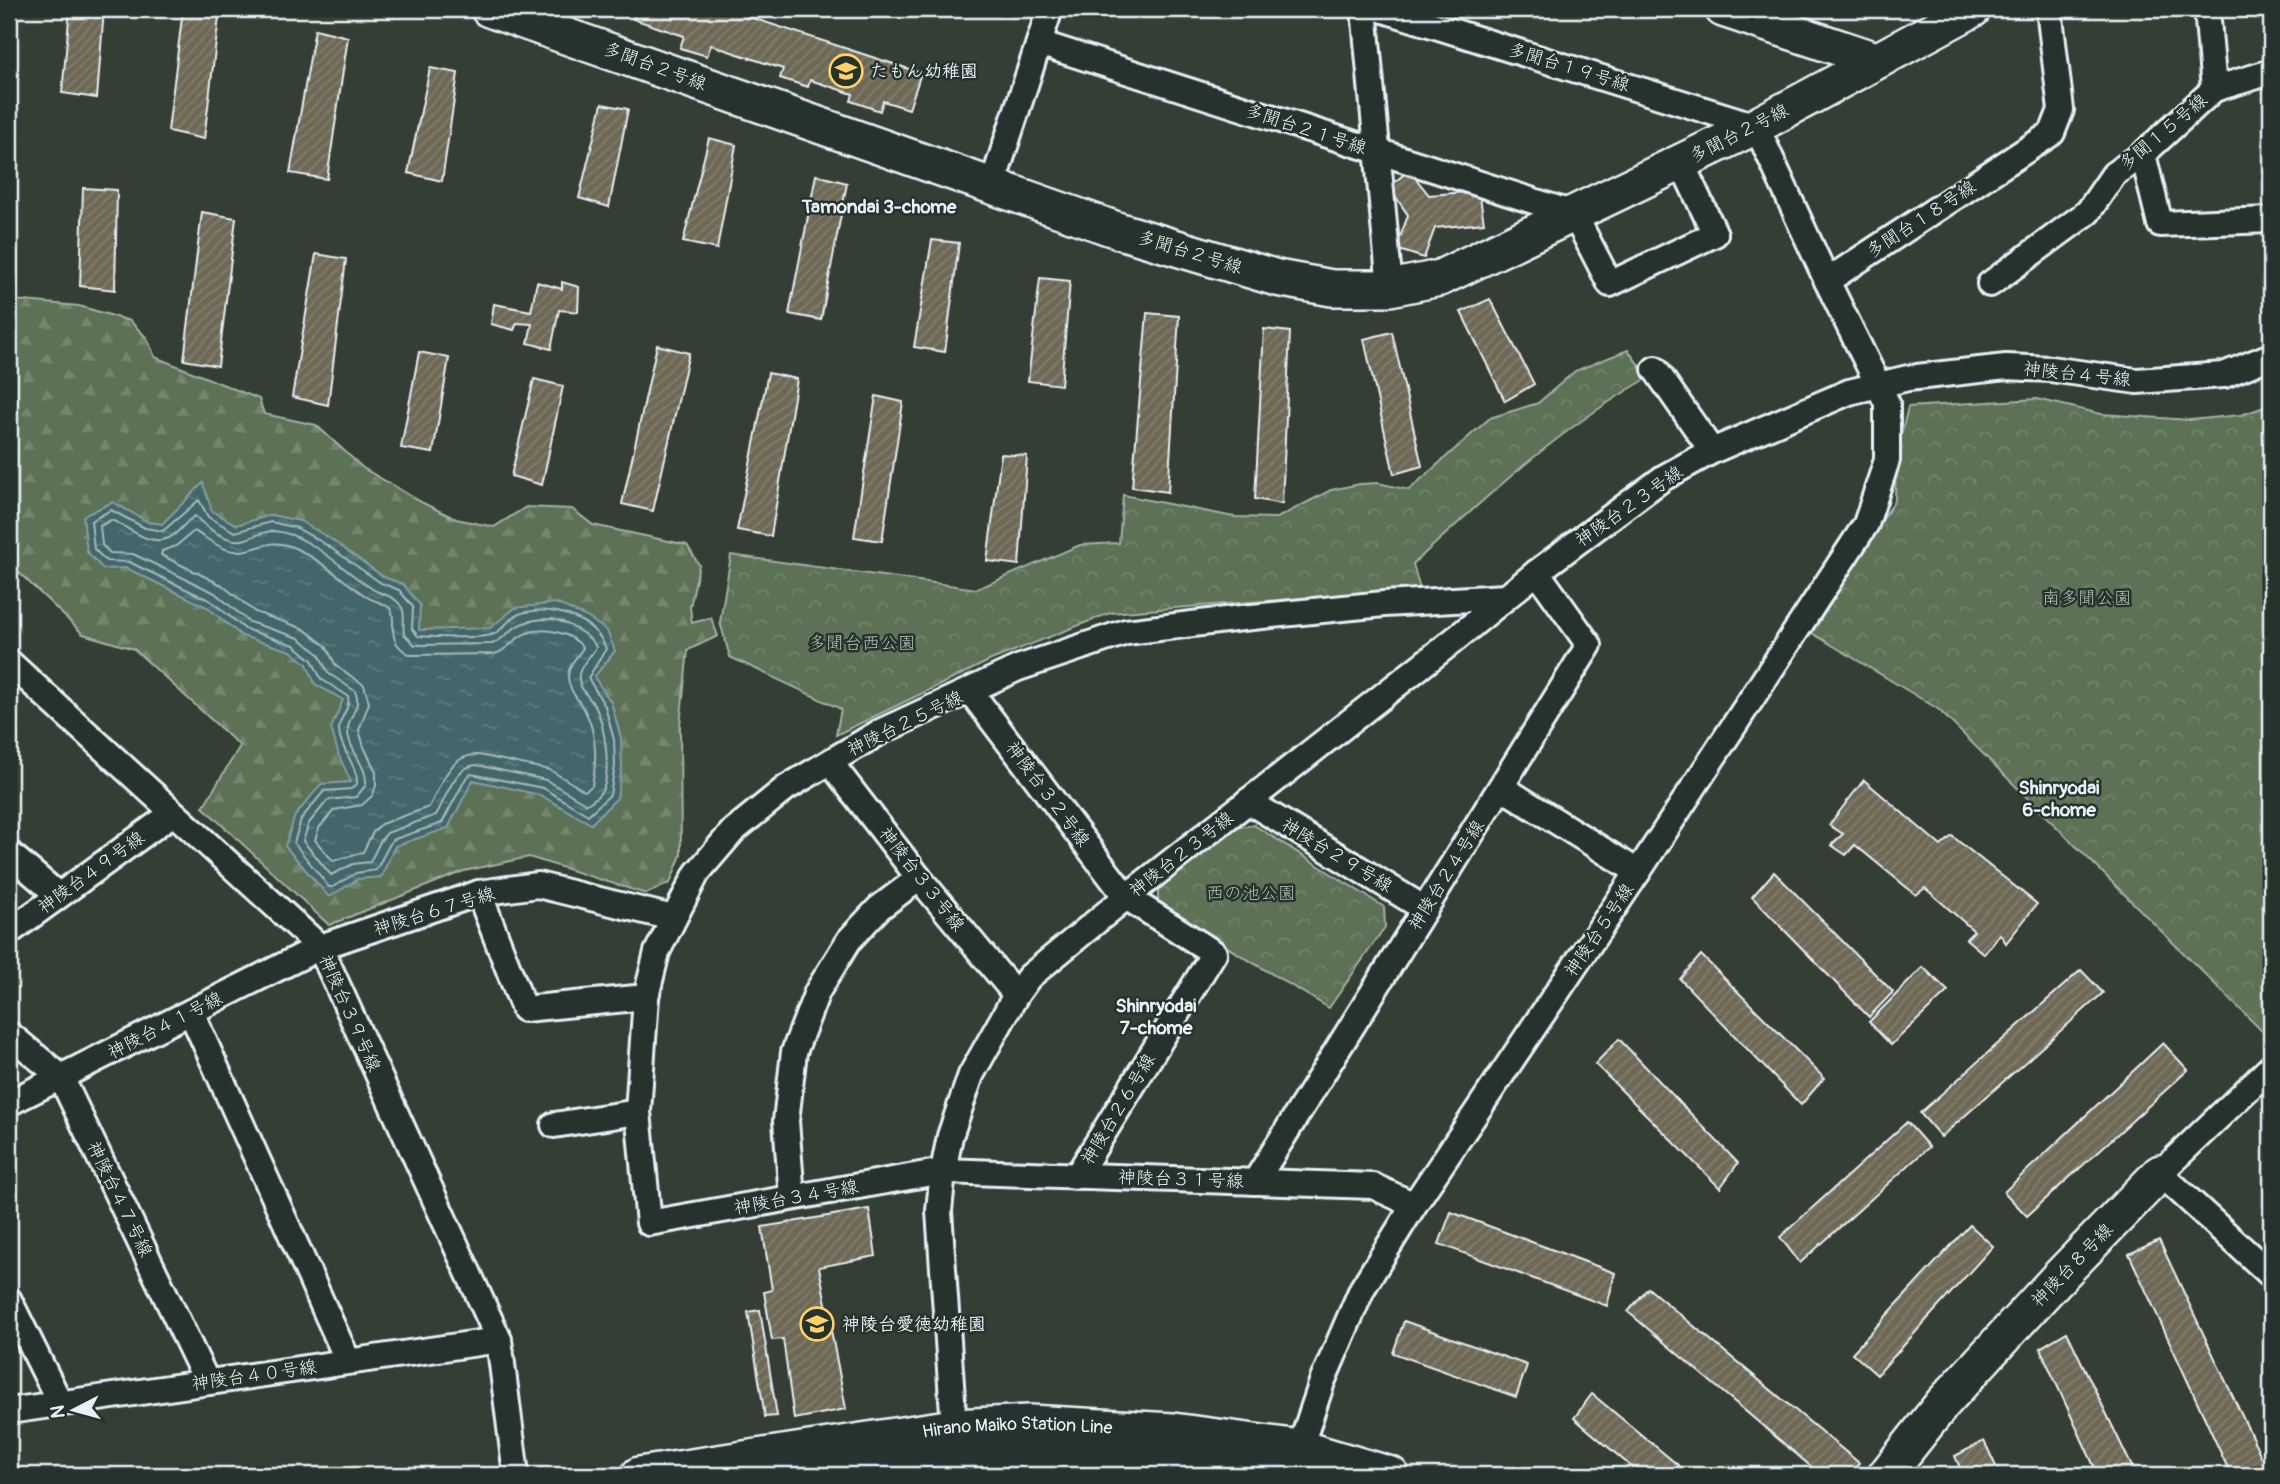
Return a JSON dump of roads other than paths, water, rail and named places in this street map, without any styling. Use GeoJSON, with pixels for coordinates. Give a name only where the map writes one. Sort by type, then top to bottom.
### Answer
{"type":"FeatureCollection","features":[{"type":"Feature","properties":{"kind":"street","name":"多聞台２号線"},"geometry":{"type":"LineString","coordinates":[[489,9],[532,16],[1120,231],[1277,278],[1332,288],[1390,288],[1440,278],[1756,126],[1973,9]]}},
{"type":"Feature","properties":{"kind":"street"},"geometry":{"type":"LineString","coordinates":[[992,186],[1050,9]]}},
{"type":"Feature","properties":{"kind":"street"},"geometry":{"type":"LineString","coordinates":[[1364,9],[1390,288]]}},
{"type":"Feature","properties":{"kind":"street","name":"多聞台１９号線"},"geometry":{"type":"LineString","coordinates":[[1381,9],[1756,126]]}},
{"type":"Feature","properties":{"kind":"street"},"geometry":{"type":"LineString","coordinates":[[1723,9],[1876,60]]}},
{"type":"Feature","properties":{"kind":"street","name":"多聞台１８号線"},"geometry":{"type":"LineString","coordinates":[[1827,281],[2052,133],[2061,110],[2049,9]]}},
{"type":"Feature","properties":{"kind":"street","name":"多聞１５号線"},"geometry":{"type":"LineString","coordinates":[[1990,284],[2088,212],[2114,173],[2143,154],[2214,89],[2207,9]]}},
{"type":"Feature","properties":{"kind":"street","name":"多聞台２１号線"},"geometry":{"type":"LineString","coordinates":[[1039,43],[1574,214]]}},
{"type":"Feature","properties":{"kind":"street"},"geometry":{"type":"LineString","coordinates":[[2214,89],[2271,72]]}},
{"type":"Feature","properties":{"kind":"street"},"geometry":{"type":"LineString","coordinates":[[1756,126],[1827,281]]}},
{"type":"Feature","properties":{"kind":"street"},"geometry":{"type":"LineString","coordinates":[[2143,154],[2160,224],[2271,220]]}},
{"type":"Feature","properties":{"kind":"street"},"geometry":{"type":"LineString","coordinates":[[1574,214],[1610,284],[1716,234],[1681,162]]}},
{"type":"Feature","properties":{"kind":"street","name":"神陵台５号線"},"geometry":{"type":"LineString","coordinates":[[1295,1466],[1322,1382],[1362,1289],[1414,1205],[1638,872],[1866,524],[1887,460],[1887,403],[1827,281]]}},
{"type":"Feature","properties":{"kind":"street","name":"神陵台４号線"},"geometry":{"type":"LineString","coordinates":[[1880,386],[1908,378],[2006,367],[2050,369],[2137,381],[2224,375],[2271,356]]}},
{"type":"Feature","properties":{"kind":"street"},"geometry":{"type":"LineString","coordinates":[[1655,369],[1712,451]]}},
{"type":"Feature","properties":{"kind":"street","name":"神陵台２３号線"},"geometry":{"type":"LineString","coordinates":[[956,1452],[939,1211],[943,1171],[950,1136],[971,1075],[1029,977],[1505,597],[1663,478],[1712,451],[1849,392],[1880,386]]}},
{"type":"Feature","properties":{"kind":"street","name":"神陵台２４号線"},"geometry":{"type":"LineString","coordinates":[[1255,1182],[1589,645],[1537,572]]}},
{"type":"Feature","properties":{"kind":"street","name":"神陵台２５号線"},"geometry":{"type":"LineString","coordinates":[[649,1223],[638,1112],[646,997],[657,952],[697,873],[733,831],[786,788],[880,732],[1018,668],[1126,632],[1384,604],[1505,597]]}},
{"type":"Feature","properties":{"kind":"street","name":"神陵台３９号線"},"geometry":{"type":"LineString","coordinates":[[9,662],[320,947],[499,1340],[516,1475]]}},
{"type":"Feature","properties":{"kind":"street","name":"神陵台３２号線"},"geometry":{"type":"LineString","coordinates":[[971,691],[1126,897]]}},
{"type":"Feature","properties":{"kind":"street","name":"神陵台３３号線"},"geometry":{"type":"LineString","coordinates":[[830,762],[919,878],[1016,995]]}},
{"type":"Feature","properties":{"kind":"street"},"geometry":{"type":"LineString","coordinates":[[1501,787],[1638,872]]}},
{"type":"Feature","properties":{"kind":"street","name":"神陵台２９号線"},"geometry":{"type":"LineString","coordinates":[[1248,801],[1425,909]]}},
{"type":"Feature","properties":{"kind":"street","name":"神陵台４９号線"},"geometry":{"type":"LineString","coordinates":[[9,932],[173,813]]}},
{"type":"Feature","properties":{"kind":"street"},"geometry":{"type":"LineString","coordinates":[[9,853],[58,895]]}},
{"type":"Feature","properties":{"kind":"street"},"geometry":{"type":"LineString","coordinates":[[792,1198],[786,1121],[794,1052],[817,992],[849,940],[879,908],[919,878]]}},
{"type":"Feature","properties":{"kind":"street","name":"神陵台６７号線"},"geometry":{"type":"LineString","coordinates":[[320,947],[479,893],[538,885],[673,918]]}},
{"type":"Feature","properties":{"kind":"street"},"geometry":{"type":"LineString","coordinates":[[479,893],[524,1009],[646,997]]}},
{"type":"Feature","properties":{"kind":"street","name":"神陵台２６号線"},"geometry":{"type":"LineString","coordinates":[[1077,1176],[1214,953],[1126,897]]}},
{"type":"Feature","properties":{"kind":"street","name":"神陵台４１号線"},"geometry":{"type":"LineString","coordinates":[[9,1103],[320,947]]}},
{"type":"Feature","properties":{"kind":"street"},"geometry":{"type":"LineString","coordinates":[[191,1012],[348,1361]]}},
{"type":"Feature","properties":{"kind":"street","name":"神陵台４７号線"},"geometry":{"type":"LineString","coordinates":[[9,1034],[61,1077],[207,1382]]}},
{"type":"Feature","properties":{"kind":"street","name":"神陵台８号線"},"geometry":{"type":"LineString","coordinates":[[1886,1475],[1943,1402],[2056,1280],[2160,1173],[2271,1067]]}},
{"type":"Feature","properties":{"kind":"street"},"geometry":{"type":"LineString","coordinates":[[554,1125],[638,1112]]}},
{"type":"Feature","properties":{"kind":"street","name":"神陵台３１号線"},"geometry":{"type":"LineString","coordinates":[[943,1171],[1373,1186],[1414,1205]]}},
{"type":"Feature","properties":{"kind":"street","name":"神陵台３４号線"},"geometry":{"type":"LineString","coordinates":[[649,1223],[943,1171]]}},
{"type":"Feature","properties":{"kind":"street"},"geometry":{"type":"LineString","coordinates":[[2160,1173],[2271,1275]]}},
{"type":"Feature","properties":{"kind":"street"},"geometry":{"type":"LineString","coordinates":[[9,1300],[60,1403]]}},
{"type":"Feature","properties":{"kind":"street","name":"神陵台４０号線"},"geometry":{"type":"LineString","coordinates":[[9,1411],[499,1340]]}},
{"type":"Feature","properties":{"kind":"street","name":"Hirano Maiko Station Line"},"geometry":{"type":"LineString","coordinates":[[811,1475],[956,1452],[1029,1423],[1173,1431],[1295,1466],[1391,1475]]}},
{"type":"Feature","properties":{"kind":"street","name":"Hirano Maiko Station Line"},"geometry":{"type":"LineString","coordinates":[[639,1475],[956,1452]]}},
{"type":"Feature","properties":{"kind":"water"},"geometry":{"type":"Polygon","coordinates":[[[203,483],[212,511],[237,525],[271,515],[300,521],[384,577],[403,584],[420,605],[419,630],[490,628],[515,608],[556,603],[589,618],[607,631],[615,651],[594,677],[611,702],[621,738],[622,767],[617,798],[591,824],[540,795],[473,780],[448,828],[395,846],[381,877],[358,879],[329,897],[285,846],[295,816],[321,784],[351,782],[339,756],[331,728],[343,700],[315,684],[307,664],[291,651],[242,636],[207,607],[126,568],[103,569],[87,552],[83,516],[113,502],[148,522],[162,524],[203,483]]]}},
{"type":"Feature","properties":{"kind":"place","name":"たもん幼稚園"},"geometry":{"type":"Point","coordinates":[846,71]}},
{"type":"Feature","properties":{"kind":"place","name":"神陵台愛徳幼稚園"},"geometry":{"type":"Point","coordinates":[817,1324]}},
{"type":"Feature","properties":{"kind":"district","name":"Tamondai 3-chome"},"geometry":{"type":"Point","coordinates":[879,206]}},
{"type":"Feature","properties":{"kind":"district","name":"Shinryodai 6-chome"},"geometry":{"type":"Point","coordinates":[2059,798]}},
{"type":"Feature","properties":{"kind":"district","name":"Shinryodai 7-chome"},"geometry":{"type":"Point","coordinates":[1156,1016]}},
{"type":"Feature","properties":{"kind":"park label","name":"南多聞公園"},"geometry":{"type":"Point","coordinates":[2087,598]}},
{"type":"Feature","properties":{"kind":"park label","name":"多聞台西公園"},"geometry":{"type":"Point","coordinates":[862,643]}},
{"type":"Feature","properties":{"kind":"park label","name":"西の池公園"},"geometry":{"type":"Point","coordinates":[1251,893]}}]}
